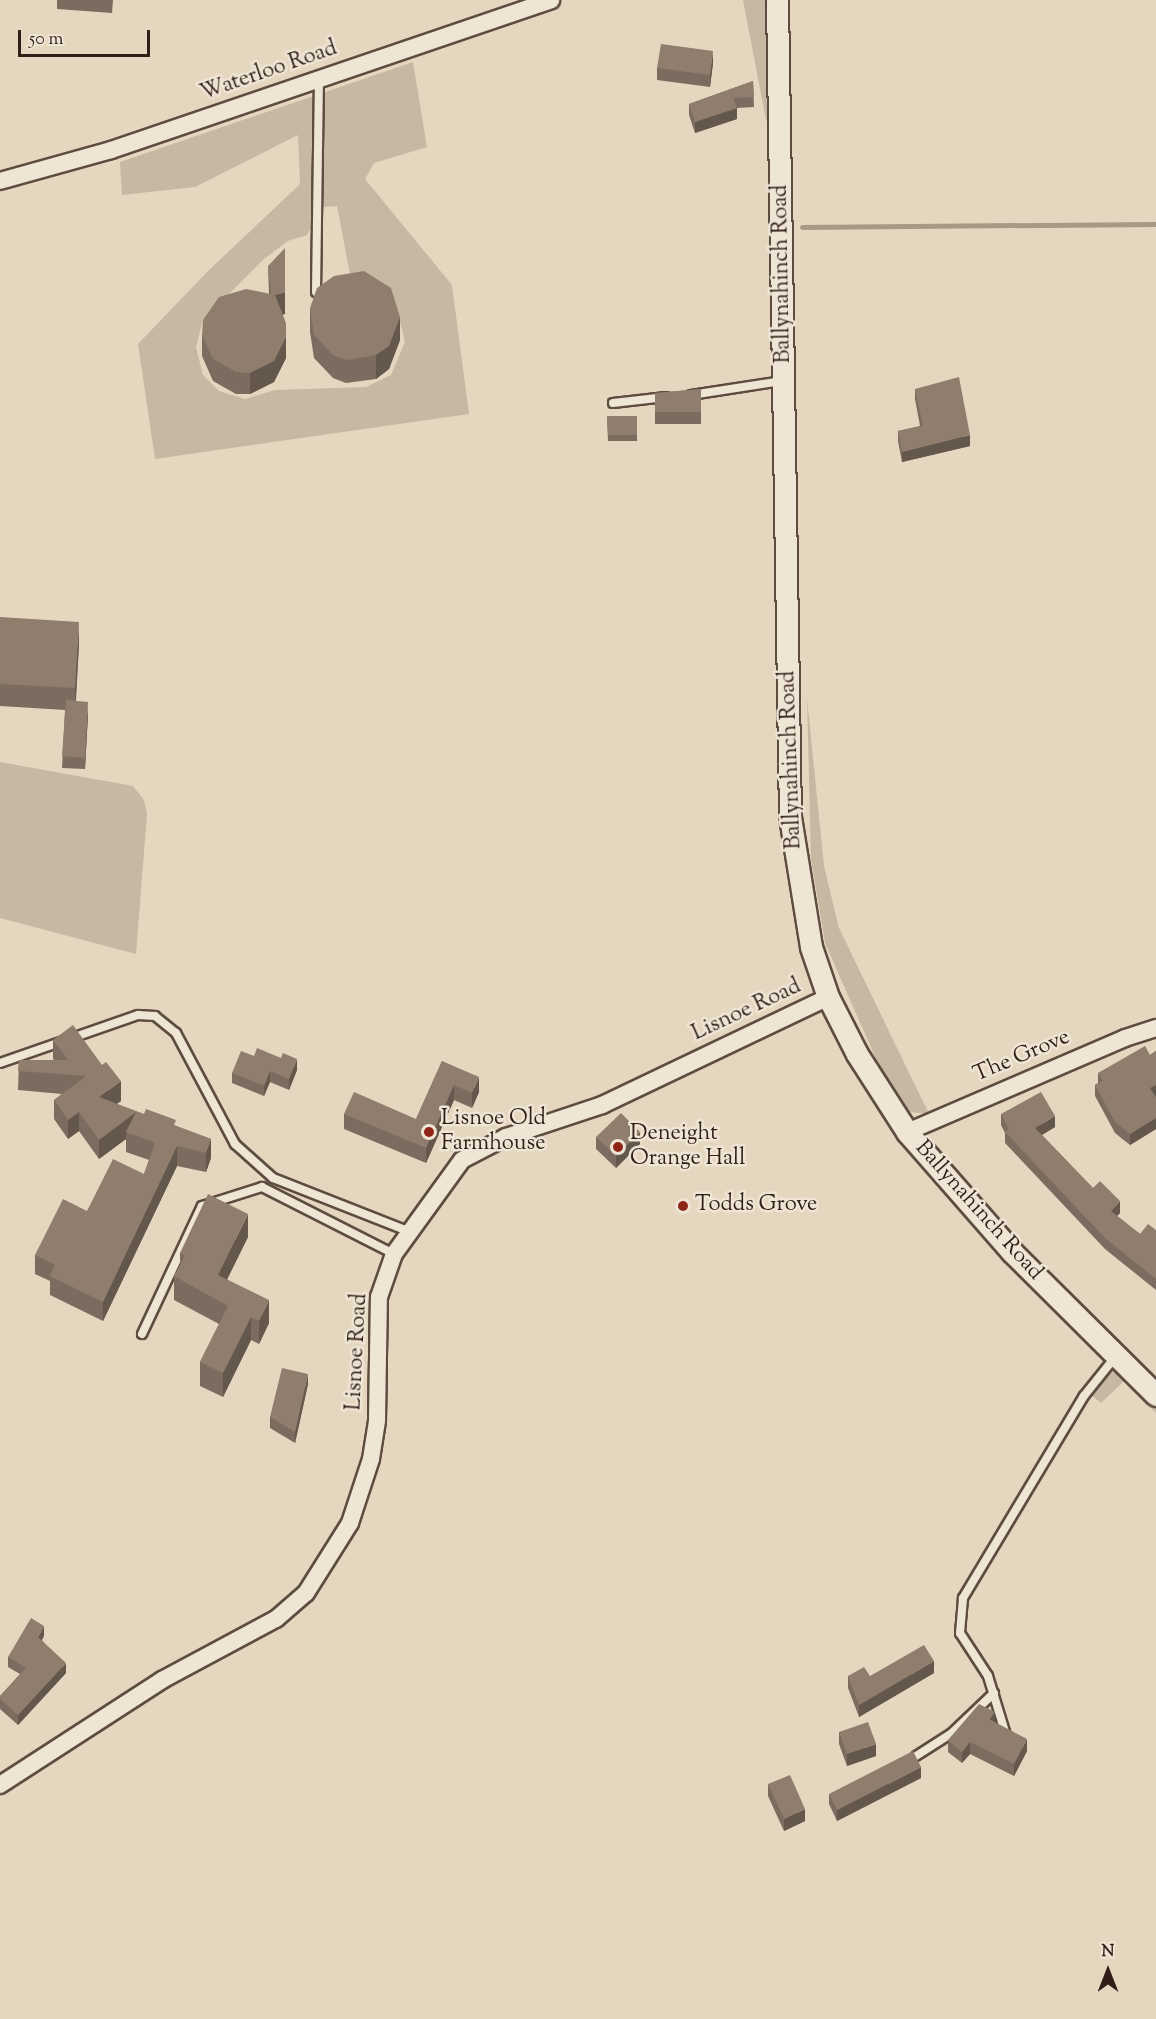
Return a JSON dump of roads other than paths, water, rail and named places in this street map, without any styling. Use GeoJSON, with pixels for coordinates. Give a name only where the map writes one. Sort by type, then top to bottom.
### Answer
{"type":"FeatureCollection","features":[{"type":"Feature","properties":{"kind":"street","name":"Waterloo Road"},"geometry":{"type":"LineString","coordinates":[[0,181],[111,150],[551,0]]}},
{"type":"Feature","properties":{"kind":"street","name":"Ballynahinch Road"},"geometry":{"type":"LineString","coordinates":[[777,0],[785,380],[790,818],[811,947],[828,997],[857,1054],[908,1132],[1012,1251],[1156,1395]]}},
{"type":"Feature","properties":{"kind":"street","name":"Lisnoe Road"},"geometry":{"type":"LineString","coordinates":[[0,1785],[162,1680],[276,1619],[306,1593],[350,1523],[371,1459],[377,1420],[380,1297],[394,1254],[462,1160],[506,1137],[602,1105],[828,997]]}},
{"type":"Feature","properties":{"kind":"street","name":"The Grove"},"geometry":{"type":"LineString","coordinates":[[908,1132],[1094,1051],[1156,1028]]}},
{"type":"Feature","properties":{"kind":"lane"},"geometry":{"type":"LineString","coordinates":[[316,292],[319,79]]}},
{"type":"Feature","properties":{"kind":"lane"},"geometry":{"type":"LineString","coordinates":[[613,403],[728,392],[785,380]]}},
{"type":"Feature","properties":{"kind":"lane"},"geometry":{"type":"LineString","coordinates":[[0,1063],[138,1015],[154,1016],[176,1033],[235,1143],[273,1178],[410,1233]]}},
{"type":"Feature","properties":{"kind":"lane"},"geometry":{"type":"LineString","coordinates":[[142,1334],[202,1206],[262,1187],[394,1254]]}},
{"type":"Feature","properties":{"kind":"lane"},"geometry":{"type":"LineString","coordinates":[[1006,1735],[988,1676],[960,1633],[963,1598],[1084,1396],[1117,1356]]}},
{"type":"Feature","properties":{"kind":"lane"},"geometry":{"type":"LineString","coordinates":[[916,1756],[952,1733],[994,1693]]}},
{"type":"Feature","properties":{"kind":"waterway"},"geometry":{"type":"LineString","coordinates":[[802,227],[1156,224]]}},
{"type":"Feature","properties":{"kind":"place","name":"Lisnoe Old Farmhouse"},"geometry":{"type":"Point","coordinates":[429,1132]}},
{"type":"Feature","properties":{"kind":"place","name":"Deneight Orange Hall"},"geometry":{"type":"Point","coordinates":[618,1147]}},
{"type":"Feature","properties":{"kind":"place","name":"Todds Grove"},"geometry":{"type":"Point","coordinates":[683,1206]}}]}
